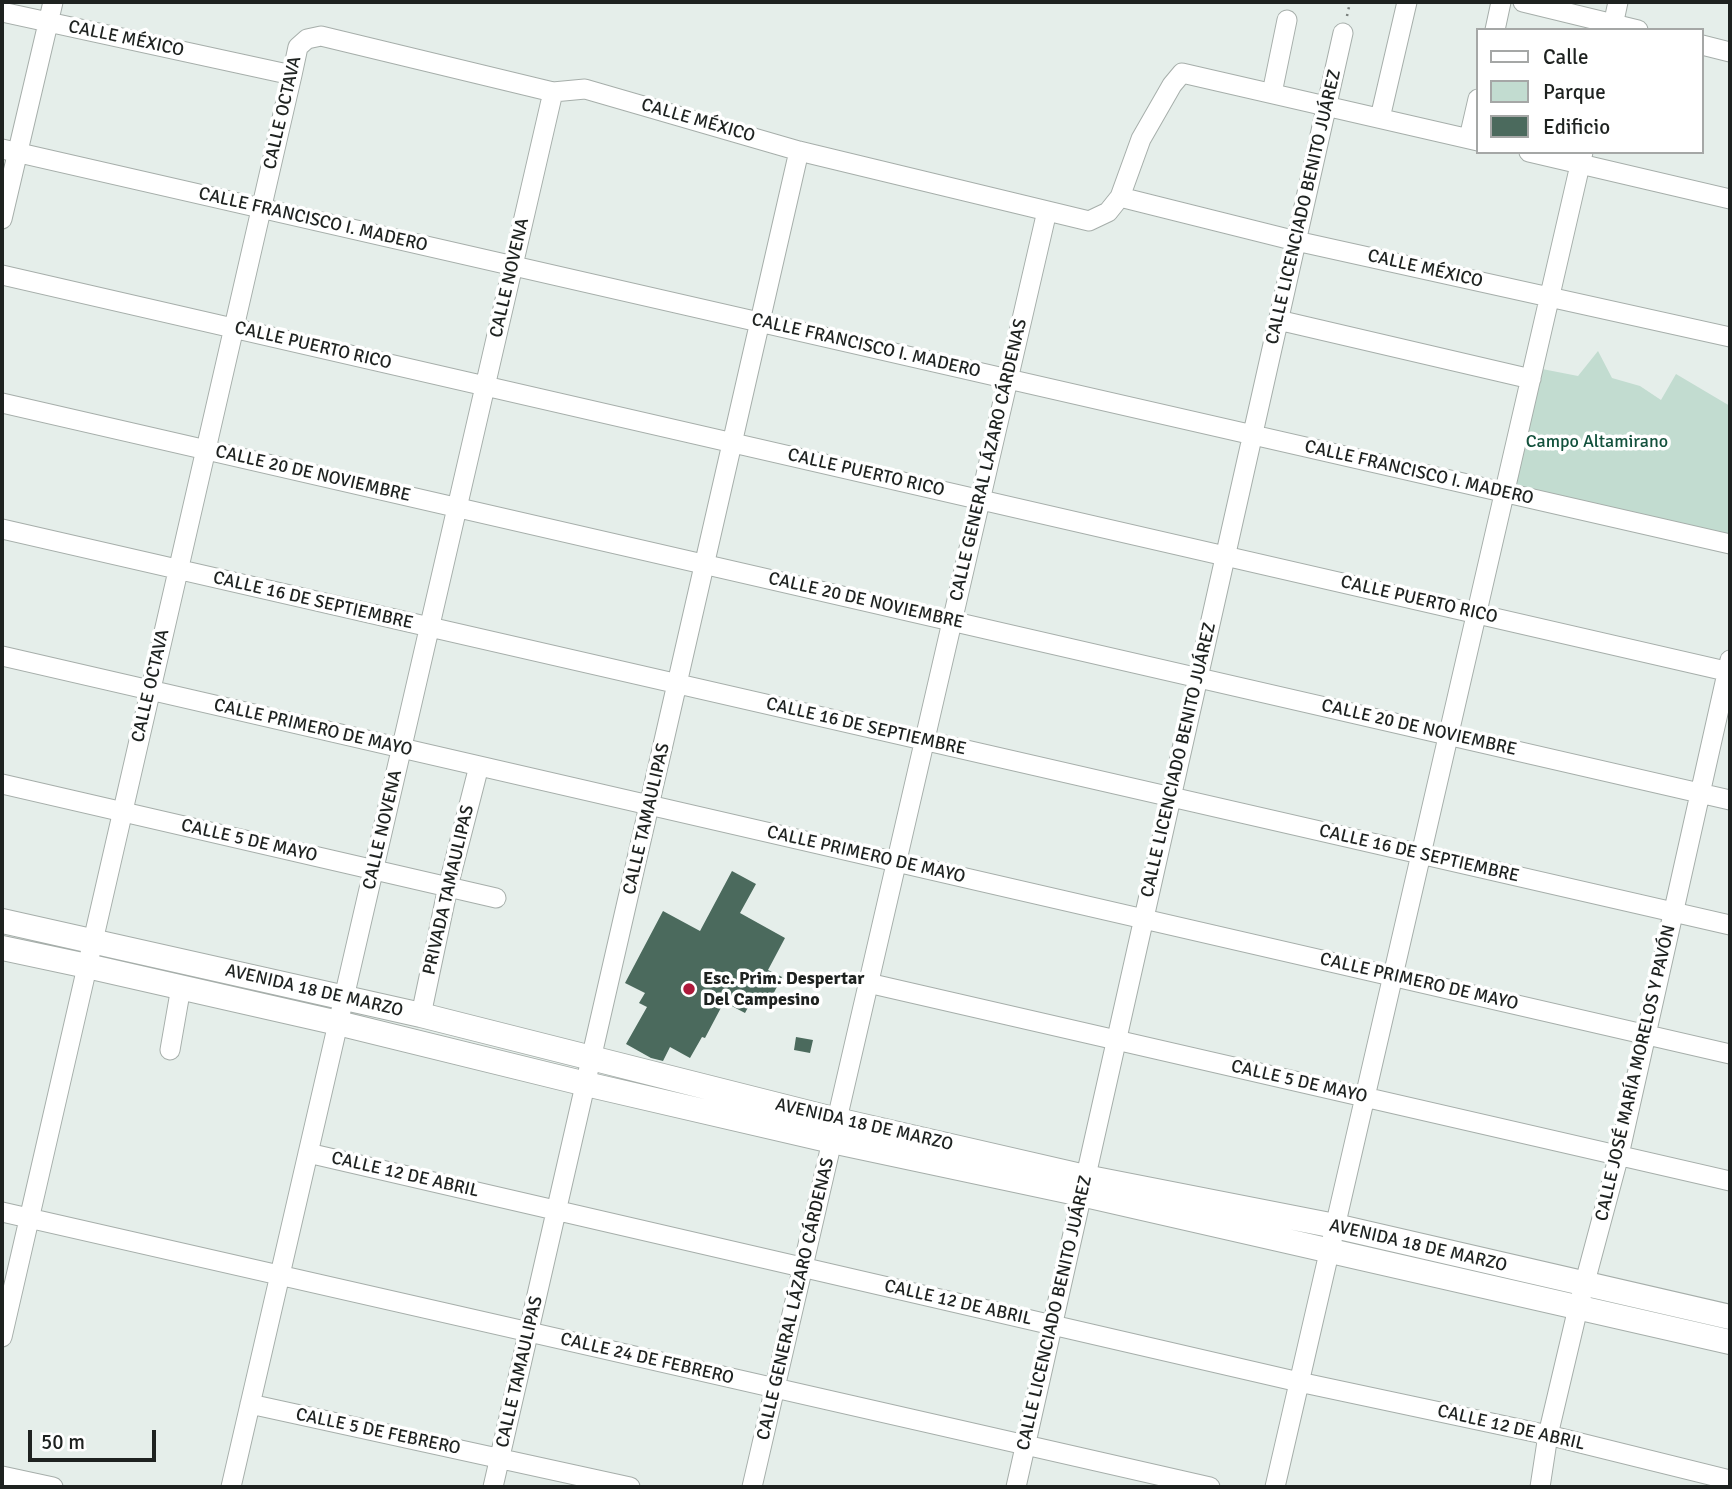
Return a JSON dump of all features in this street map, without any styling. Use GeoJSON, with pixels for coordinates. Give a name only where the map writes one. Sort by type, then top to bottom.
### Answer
{"type":"FeatureCollection","features":[{"type":"Feature","properties":{"kind":"street"},"geometry":{"type":"LineString","coordinates":[[2,219],[10,150],[52,2]]}},
{"type":"Feature","properties":{"kind":"street"},"geometry":{"type":"LineString","coordinates":[[1380,118],[1407,2]]}},
{"type":"Feature","properties":{"kind":"street"},"geometry":{"type":"LineString","coordinates":[[1495,28],[1501,2]]}},
{"type":"Feature","properties":{"kind":"street"},"geometry":{"type":"LineString","coordinates":[[1523,2],[1612,27],[1618,2]]}},
{"type":"Feature","properties":{"kind":"street","name":"CALLE MÉXICO"},"geometry":{"type":"LineString","coordinates":[[2,12],[292,75]]}},
{"type":"Feature","properties":{"kind":"street"},"geometry":{"type":"LineString","coordinates":[[1272,93],[1287,20]]}},
{"type":"Feature","properties":{"kind":"street","name":"CALLE LICENCIADO BENITO JUÁREZ"},"geometry":{"type":"LineString","coordinates":[[1016,1487],[1343,33]]}},
{"type":"Feature","properties":{"kind":"street","name":"CALLE MÉXICO"},"geometry":{"type":"LineString","coordinates":[[307,38],[321,36],[553,92],[585,89],[799,151],[1089,221],[1108,212],[1120,197],[1296,241],[1730,337]]}},
{"type":"Feature","properties":{"kind":"street","name":"CALLE OCTAVA"},"geometry":{"type":"LineString","coordinates":[[2,1337],[298,47],[307,38]]}},
{"type":"Feature","properties":{"kind":"street"},"geometry":{"type":"LineString","coordinates":[[1704,46],[1730,52]]}},
{"type":"Feature","properties":{"kind":"street"},"geometry":{"type":"LineString","coordinates":[[1120,197],[1141,139],[1172,85],[1182,73],[1474,139],[1476,119]]}},
{"type":"Feature","properties":{"kind":"street","name":"CALLE NOVENA"},"geometry":{"type":"LineString","coordinates":[[231,1487],[553,92]]}},
{"type":"Feature","properties":{"kind":"street","name":"CALLE FRANCISCO I. MADERO"},"geometry":{"type":"LineString","coordinates":[[10,150],[1730,544]]}},
{"type":"Feature","properties":{"kind":"street","name":"CALLE TAMAULIPAS"},"geometry":{"type":"LineString","coordinates":[[493,1487],[799,151]]}},
{"type":"Feature","properties":{"kind":"street"},"geometry":{"type":"LineString","coordinates":[[1547,154],[1582,158],[1730,199]]}},
{"type":"Feature","properties":{"kind":"street"},"geometry":{"type":"LineString","coordinates":[[1275,1487],[1582,158]]}},
{"type":"Feature","properties":{"kind":"street","name":"CALLE GENERAL LÁZARO CÁRDENAS"},"geometry":{"type":"LineString","coordinates":[[752,1487],[1047,211]]}},
{"type":"Feature","properties":{"kind":"street","name":"CALLE PUERTO RICO"},"geometry":{"type":"LineString","coordinates":[[2,275],[1477,613],[1729,667]]}},
{"type":"Feature","properties":{"kind":"street"},"geometry":{"type":"LineString","coordinates":[[1278,320],[1531,379]]}},
{"type":"Feature","properties":{"kind":"street","name":"CALLE 20 DE NOVIEMBRE"},"geometry":{"type":"LineString","coordinates":[[2,403],[1730,800]]}},
{"type":"Feature","properties":{"kind":"street","name":"CALLE 16 DE SEPTIEMBRE"},"geometry":{"type":"LineString","coordinates":[[2,529],[1730,925]]}},
{"type":"Feature","properties":{"kind":"street","name":"CALLE PRIMERO DE MAYO"},"geometry":{"type":"LineString","coordinates":[[2,656],[1730,1054]]}},
{"type":"Feature","properties":{"kind":"street","name":"CALLE JOSÉ MARÍA MORELOS Y PAVÓN"},"geometry":{"type":"LineString","coordinates":[[1540,1487],[1548,1435],[1619,1156],[1729,667]]}},
{"type":"Feature","properties":{"kind":"street","name":"PRIVADA TAMAULIPAS"},"geometry":{"type":"LineString","coordinates":[[421,1015],[448,887],[479,766]]}},
{"type":"Feature","properties":{"kind":"street","name":"CALLE 5 DE MAYO"},"geometry":{"type":"LineString","coordinates":[[2,784],[496,898]]}},
{"type":"Feature","properties":{"kind":"street","name":"AVENIDA 18 DE MARZO"},"geometry":{"type":"LineString","coordinates":[[2,921],[94,941],[586,1084],[835,1131],[1083,1185],[1330,1250],[1582,1296],[1730,1317]]}},
{"type":"Feature","properties":{"kind":"street","name":"AVENIDA 18 DE MARZO"},"geometry":{"type":"LineString","coordinates":[[2,948],[181,987],[341,1011],[421,1015],[592,1058],[835,1131]]}},
{"type":"Feature","properties":{"kind":"street","name":"CALLE 5 DE MAYO"},"geometry":{"type":"LineString","coordinates":[[868,983],[1730,1181]]}},
{"type":"Feature","properties":{"kind":"street"},"geometry":{"type":"LineString","coordinates":[[170,1050],[181,987]]}},
{"type":"Feature","properties":{"kind":"street","name":"CALLE 12 DE ABRIL"},"geometry":{"type":"LineString","coordinates":[[308,1153],[1299,1382],[1548,1435],[1730,1480]]}},
{"type":"Feature","properties":{"kind":"street","name":"AVENIDA 18 DE MARZO"},"geometry":{"type":"LineString","coordinates":[[1083,1185],[1335,1226],[1582,1296],[1730,1342]]}},
{"type":"Feature","properties":{"kind":"street","name":"CALLE 24 DE FEBRERO"},"geometry":{"type":"LineString","coordinates":[[2,1212],[1210,1487]]}},
{"type":"Feature","properties":{"kind":"street","name":"CALLE 5 DE FEBRERO"},"geometry":{"type":"LineString","coordinates":[[250,1404],[630,1487]]}},
{"type":"Feature","properties":{"kind":"street"},"geometry":{"type":"LineString","coordinates":[[2,1476],[52,1487]]}},
{"type":"Feature","properties":{"kind":"green space","name":"Campo Altamirano"},"geometry":{"type":"Polygon","coordinates":[[[1598,351],[1612,378],[1640,386],[1661,400],[1676,374],[1730,406],[1730,538],[1510,491],[1537,368],[1578,376],[1598,351]]]}},
{"type":"Feature","properties":{"kind":"building"},"geometry":{"type":"Polygon","coordinates":[[[732,871],[756,884],[740,913],[785,938],[768,970],[782,977],[766,1008],[752,1000],[745,1013],[724,1002],[705,1038],[702,1037],[690,1058],[670,1047],[663,1061],[651,1058],[626,1044],[647,1007],[639,1003],[645,993],[625,983],[663,911],[700,931],[732,871]]]}},
{"type":"Feature","properties":{"kind":"building","name":"Esc. Prim. Despertar Del Campesino"},"geometry":{"type":"Polygon","coordinates":[[[796,1037],[813,1040],[810,1053],[794,1050],[796,1037]]]}},
{"type":"Feature","properties":{"kind":"place","name":"Esc. Prim. Despertar Del Campesino"},"geometry":{"type":"Point","coordinates":[689,989]}}]}
